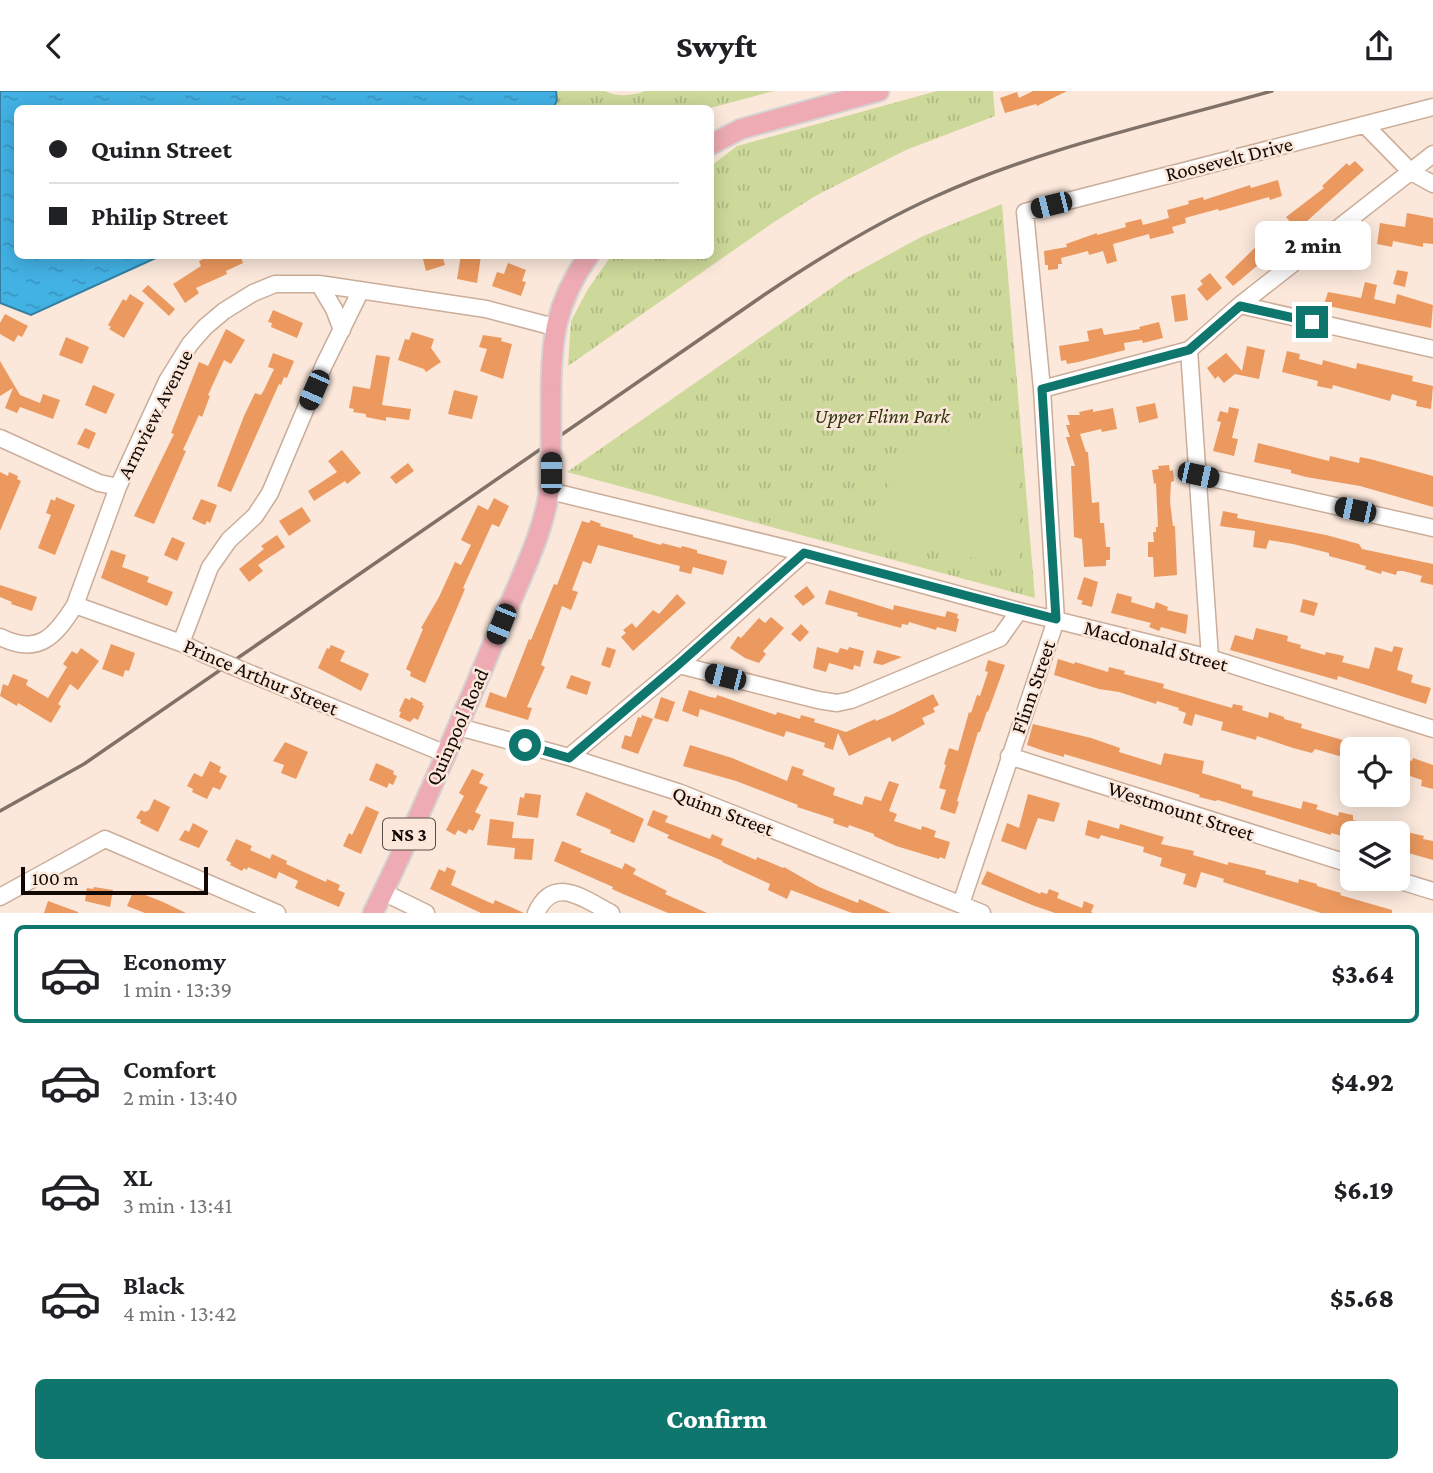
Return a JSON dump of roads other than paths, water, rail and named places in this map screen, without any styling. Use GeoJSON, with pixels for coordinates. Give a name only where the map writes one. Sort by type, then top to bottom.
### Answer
{"type":"FeatureCollection","features":[{"type":"Feature","properties":{"kind":"main road"},"geometry":{"type":"LineString","coordinates":[[714,143],[741,129],[879,91]]}},
{"type":"Feature","properties":{"kind":"main road","name":"Quinpool Road"},"geometry":{"type":"LineString","coordinates":[[373,913],[459,727],[533,548],[551,482],[554,327],[567,290],[586,259]]}},
{"type":"Feature","properties":{"kind":"street","name":"Roosevelt Drive"},"geometry":{"type":"LineString","coordinates":[[1025,212],[1433,107]]}},
{"type":"Feature","properties":{"kind":"street"},"geometry":{"type":"LineString","coordinates":[[1365,125],[1411,172],[1433,184]]}},
{"type":"Feature","properties":{"kind":"street"},"geometry":{"type":"LineString","coordinates":[[1042,389],[1189,350],[1240,306],[1433,154]]}},
{"type":"Feature","properties":{"kind":"street","name":"Flinn Street"},"geometry":{"type":"LineString","coordinates":[[961,904],[1056,619],[1042,389],[1025,212]]}},
{"type":"Feature","properties":{"kind":"street","name":"Armview Avenue"},"geometry":{"type":"LineString","coordinates":[[0,637],[16,645],[30,646],[42,641],[61,626],[75,605],[118,487],[167,381],[190,344],[205,327],[253,293],[275,284],[319,284],[486,310],[554,327]]}},
{"type":"Feature","properties":{"kind":"street"},"geometry":{"type":"LineString","coordinates":[[319,284],[334,309],[342,330]]}},
{"type":"Feature","properties":{"kind":"street"},"geometry":{"type":"LineString","coordinates":[[181,643],[210,567],[229,540],[255,516],[270,493],[361,290]]}},
{"type":"Feature","properties":{"kind":"street"},"geometry":{"type":"LineString","coordinates":[[1240,306],[1433,349]]}},
{"type":"Feature","properties":{"kind":"street"},"geometry":{"type":"LineString","coordinates":[[1189,350],[1210,658]]}},
{"type":"Feature","properties":{"kind":"street"},"geometry":{"type":"LineString","coordinates":[[0,438],[99,483],[118,487]]}},
{"type":"Feature","properties":{"kind":"street"},"geometry":{"type":"LineString","coordinates":[[1198,475],[1433,528]]}},
{"type":"Feature","properties":{"kind":"street","name":"Macdonald Street"},"geometry":{"type":"LineString","coordinates":[[551,482],[1019,611],[1210,658],[1433,729]]}},
{"type":"Feature","properties":{"kind":"street"},"geometry":{"type":"LineString","coordinates":[[569,758],[804,553]]}},
{"type":"Feature","properties":{"kind":"street","name":"Prince Arthur Street"},"geometry":{"type":"LineString","coordinates":[[75,605],[181,643],[446,754]]}},
{"type":"Feature","properties":{"kind":"street"},"geometry":{"type":"LineString","coordinates":[[679,664],[818,701],[837,703],[851,700],[1000,638],[1019,611]]}},
{"type":"Feature","properties":{"kind":"street","name":"Quinn Street"},"geometry":{"type":"LineString","coordinates":[[459,727],[678,792],[982,913]]}},
{"type":"Feature","properties":{"kind":"street","name":"Westmount Street"},"geometry":{"type":"LineString","coordinates":[[1009,756],[1340,861]]}},
{"type":"Feature","properties":{"kind":"street"},"geometry":{"type":"LineString","coordinates":[[0,897],[105,839],[277,913]]}},
{"type":"Feature","properties":{"kind":"street"},"geometry":{"type":"LineString","coordinates":[[1410,884],[1433,891]]}},
{"type":"Feature","properties":{"kind":"street"},"geometry":{"type":"LineString","coordinates":[[538,907],[549,894],[561,891],[611,913]]}},
{"type":"Feature","properties":{"kind":"street"},"geometry":{"type":"LineString","coordinates":[[383,892],[426,913]]}},
{"type":"Feature","properties":{"kind":"water"},"geometry":{"type":"Polygon","coordinates":[[[0,91],[556,91],[555,105],[14,105],[14,259],[153,259],[31,315],[0,303],[0,91]]]}},
{"type":"Feature","properties":{"kind":"railway"},"geometry":{"type":"LineString","coordinates":[[0,811],[84,764],[764,295],[868,230],[934,197],[1016,164],[1272,91]]}},
{"type":"Feature","properties":{"kind":"park label","name":"Upper Flinn Park"},"geometry":{"type":"Point","coordinates":[882,416]}}]}
